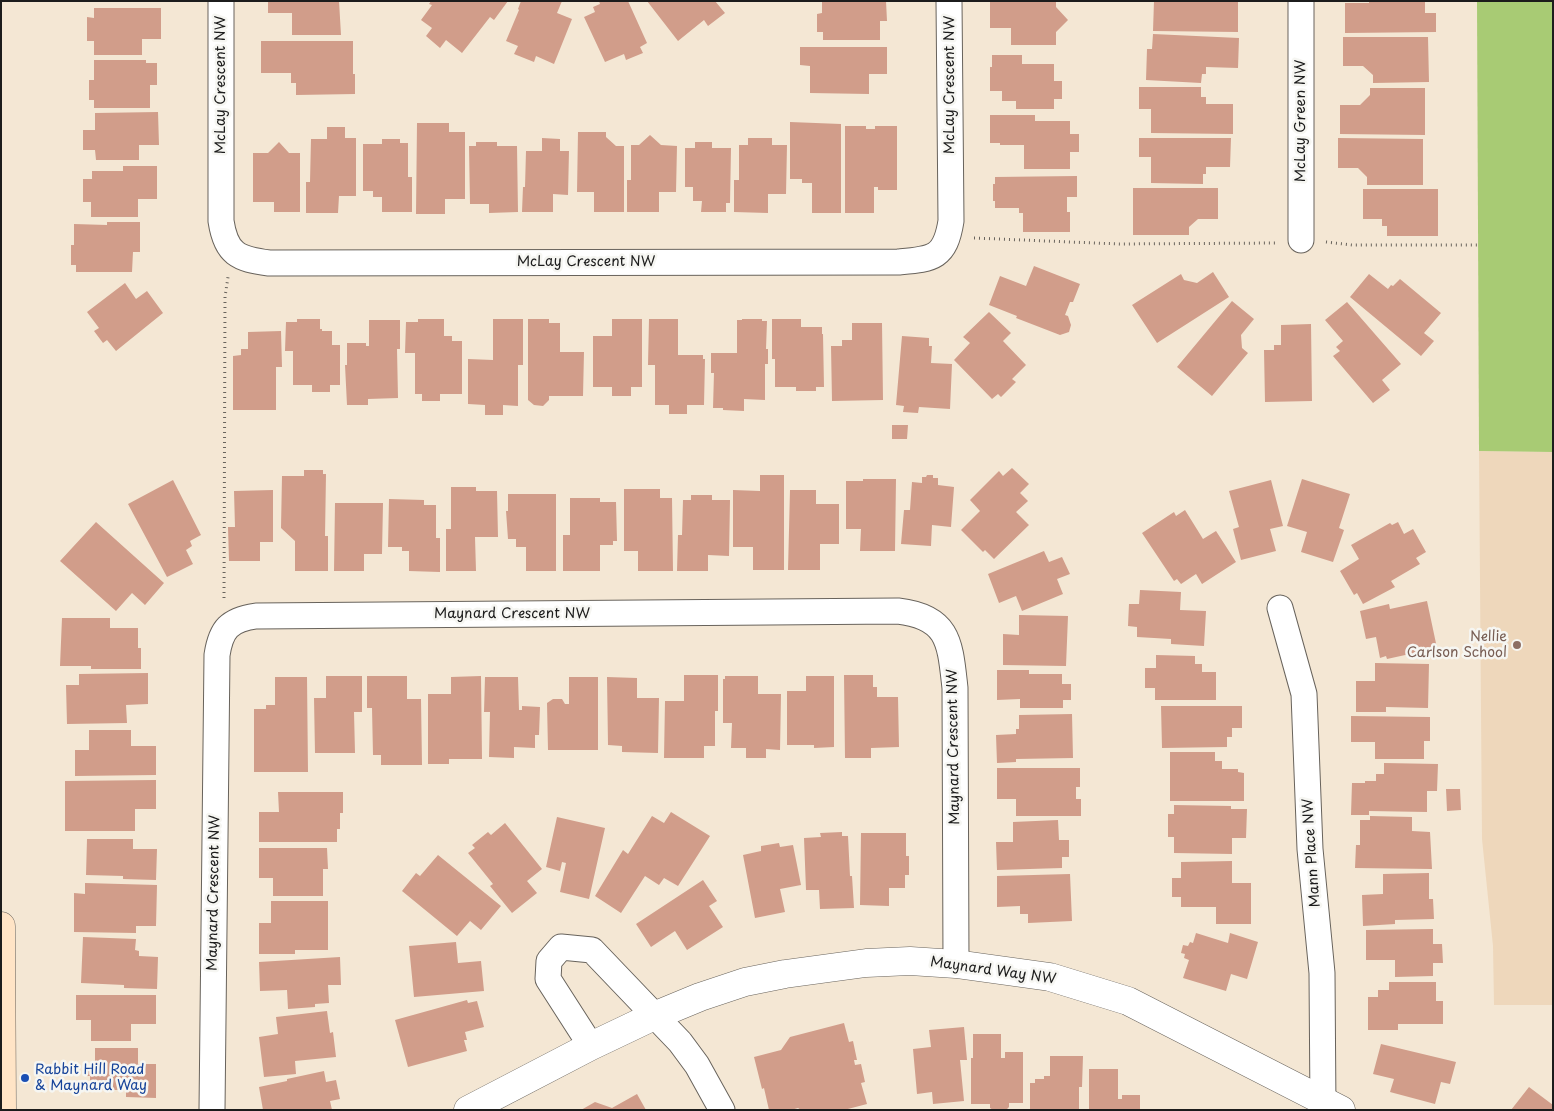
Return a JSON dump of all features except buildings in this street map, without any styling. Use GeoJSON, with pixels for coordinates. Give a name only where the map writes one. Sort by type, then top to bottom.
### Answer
{"type":"FeatureCollection","features":[{"type":"Feature","properties":{"kind":"main road"},"geometry":{"type":"LineString","coordinates":[[1,926],[2,1110]]}},
{"type":"Feature","properties":{"kind":"street","name":"McLay Crescent NW"},"geometry":{"type":"LineString","coordinates":[[221,1],[221,221],[223,236],[232,252],[256,261],[270,263],[898,262],[920,260],[936,255],[943,248],[948,237],[951,221],[949,1]]}},
{"type":"Feature","properties":{"kind":"street","name":"McLay Green NW"},"geometry":{"type":"LineString","coordinates":[[1301,1],[1301,240]]}},
{"type":"Feature","properties":{"kind":"street","name":"Mann Place NW"},"geometry":{"type":"LineString","coordinates":[[1280,608],[1304,694],[1310,849],[1322,973],[1329,1107]]}},
{"type":"Feature","properties":{"kind":"street","name":"Maynard Crescent NW"},"geometry":{"type":"LineString","coordinates":[[212,1110],[217,655],[220,639],[226,628],[241,618],[256,616],[898,611],[915,613],[928,618],[938,625],[946,638],[952,657],[955,688],[956,964]]}},
{"type":"Feature","properties":{"kind":"street"},"geometry":{"type":"LineString","coordinates":[[591,1046],[548,979],[550,961],[561,947],[592,950],[680,1042],[696,1065],[722,1110]]}},
{"type":"Feature","properties":{"kind":"street","name":"Maynard Way NW"},"geometry":{"type":"LineString","coordinates":[[468,1110],[591,1046],[700,996],[745,982],[785,974],[866,963],[910,961],[956,964],[1050,977],[1128,1001],[1329,1107]]}},
{"type":"Feature","properties":{"kind":"path"},"geometry":{"type":"LineString","coordinates":[[948,237],[1119,244],[1263,244],[1301,240],[1352,245],[1478,245]]}},
{"type":"Feature","properties":{"kind":"path"},"geometry":{"type":"LineString","coordinates":[[226,628],[223,581],[225,297],[232,252]]}},
{"type":"Feature","properties":{"kind":"shaded area","name":"Nellie Carlson School"},"geometry":{"type":"Polygon","coordinates":[[[1479,451],[1553,452],[1553,1005],[1494,1005],[1493,946],[1482,839],[1479,451]]]}},
{"type":"Feature","properties":{"kind":"green space"},"geometry":{"type":"Polygon","coordinates":[[[1477,1],[1553,1],[1553,452],[1479,451],[1477,1]]]}},
{"type":"Feature","properties":{"kind":"place","name":"Nellie Carlson School"},"geometry":{"type":"Point","coordinates":[1517,645]}},
{"type":"Feature","properties":{"kind":"place","name":"Rabbit Hill Road & Maynard Way"},"geometry":{"type":"Point","coordinates":[25,1078]}}]}
